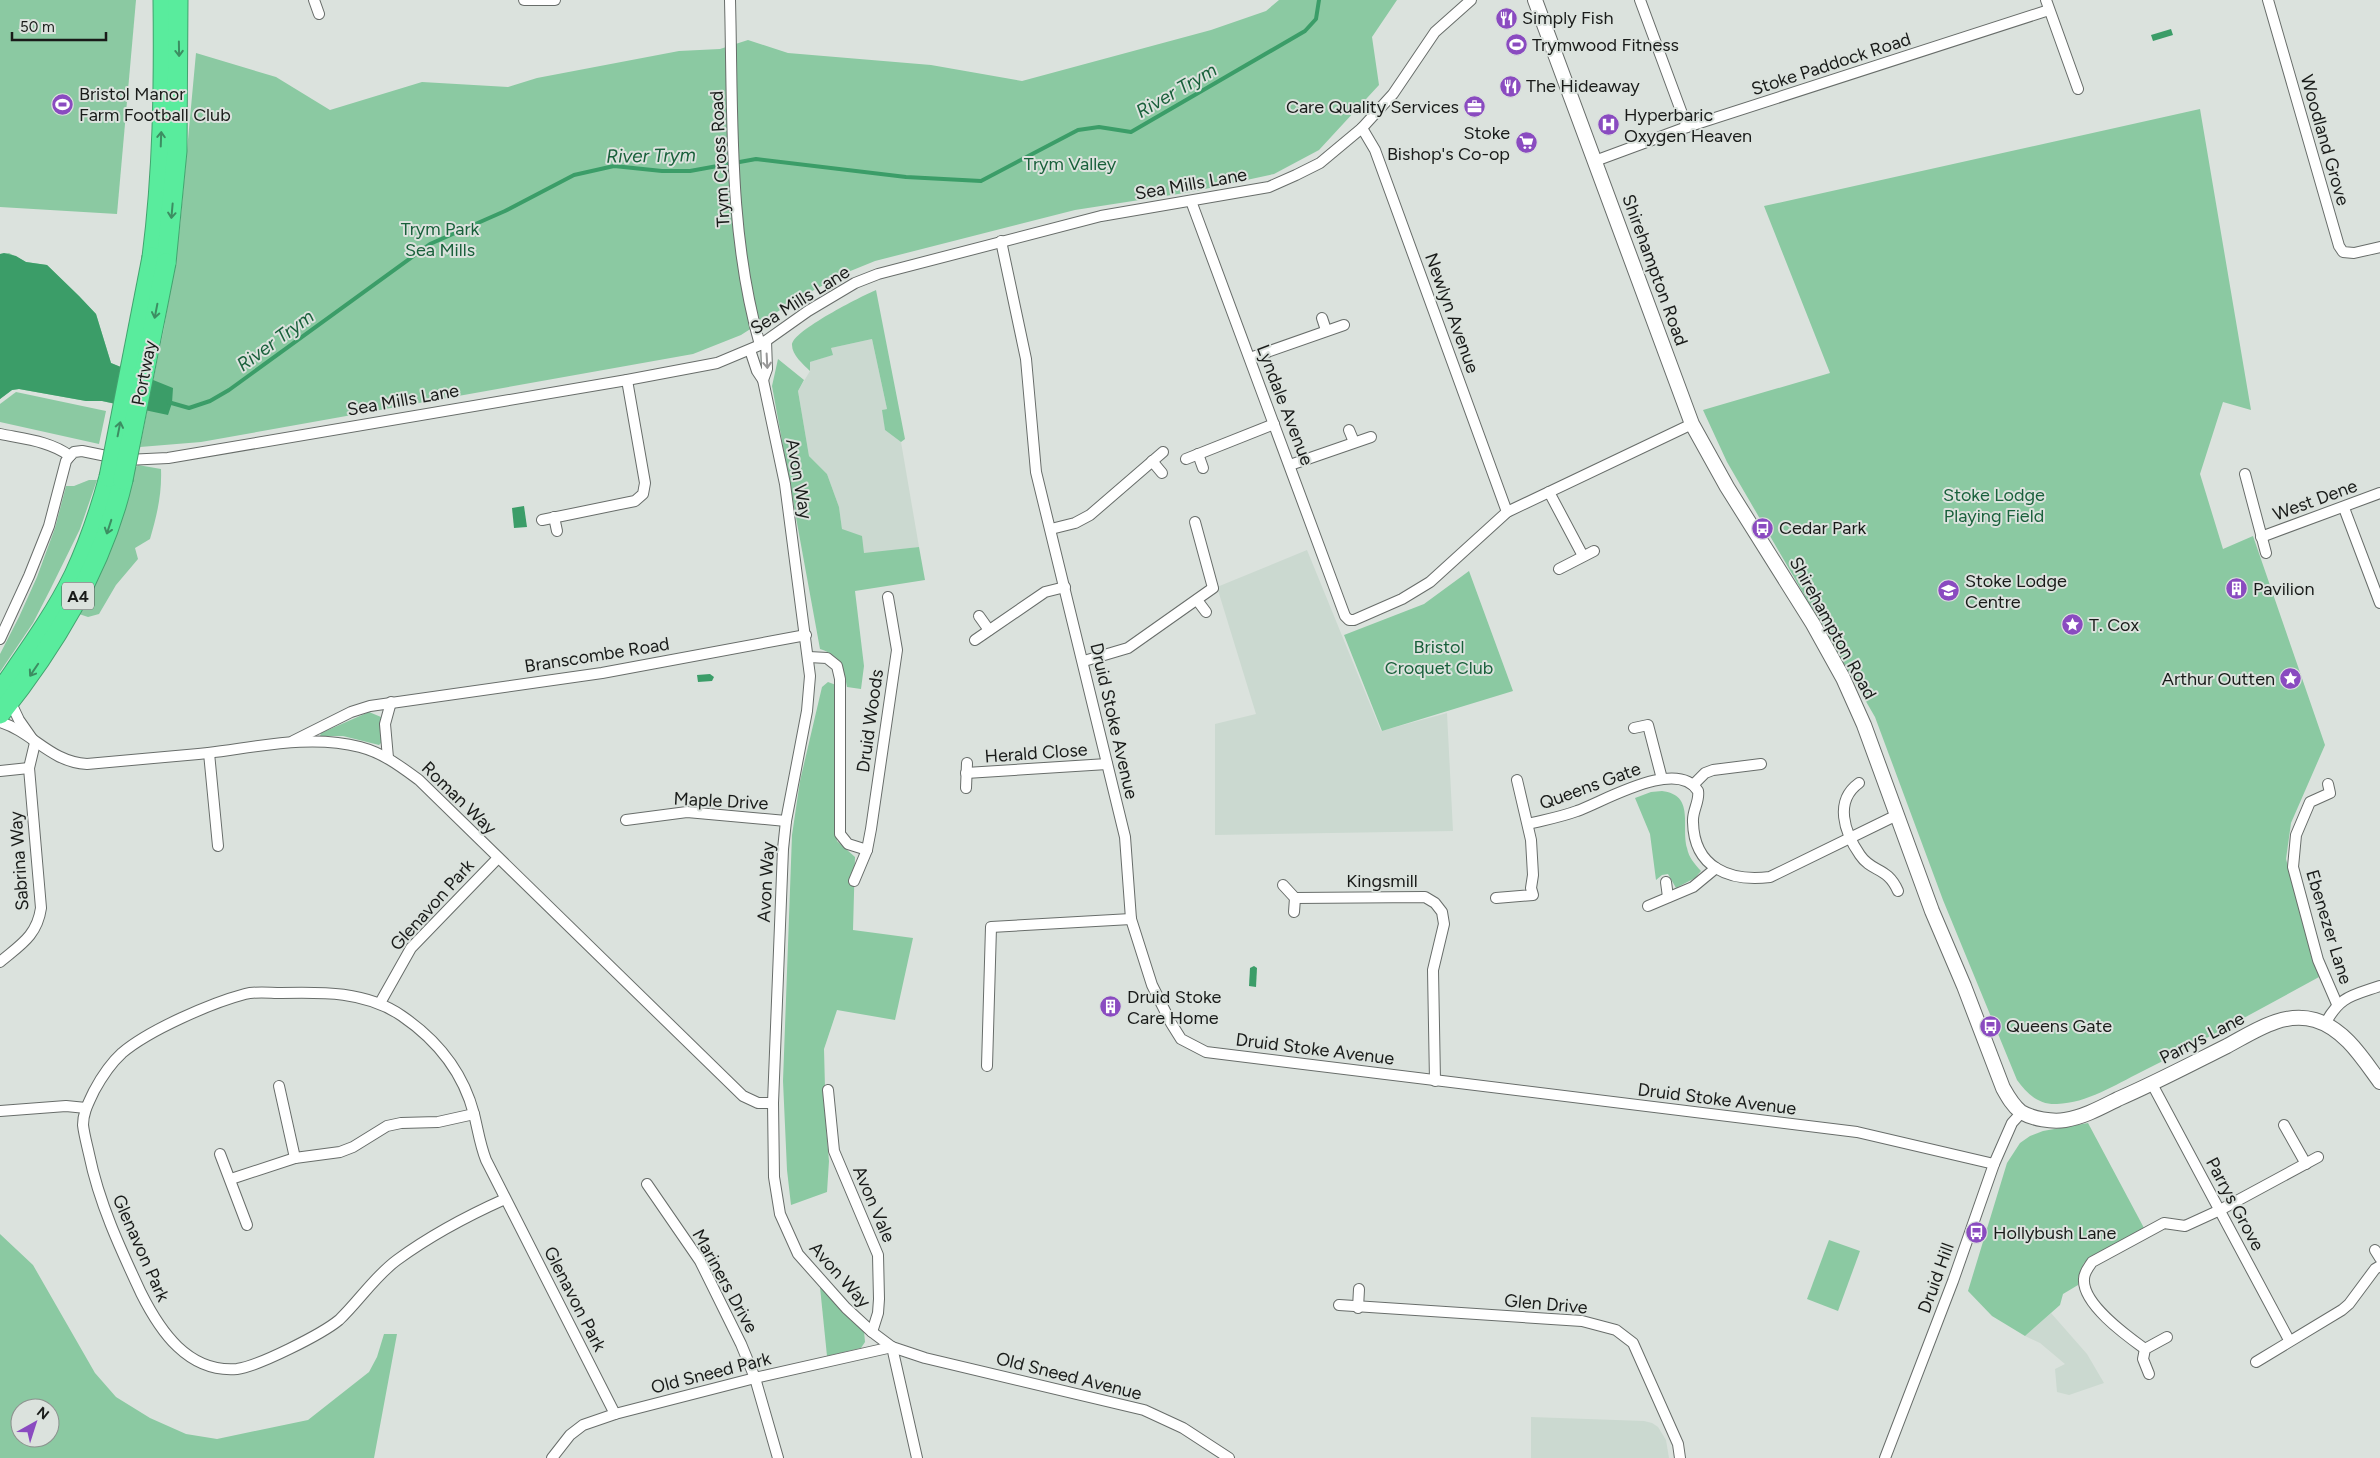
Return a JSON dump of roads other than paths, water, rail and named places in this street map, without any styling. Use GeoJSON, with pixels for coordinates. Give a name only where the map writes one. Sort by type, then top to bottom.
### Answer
{"type":"FeatureCollection","features":[{"type":"Feature","properties":{"kind":"highway","name":"Portway"},"geometry":{"type":"LineString","coordinates":[[159,260],[156,226],[161,140],[163,0]]}},
{"type":"Feature","properties":{"kind":"highway","name":"Portway"},"geometry":{"type":"LineString","coordinates":[[3,703],[74,575],[116,478],[159,260],[177,152],[178,0]]}},
{"type":"Feature","properties":{"kind":"main road","name":"Shirehampton Road"},"geometry":{"type":"LineString","coordinates":[[1535,0],[1692,424],[1727,487],[1813,624],[1843,678],[1864,725],[1932,911],[1964,986],[2003,1088],[2011,1102],[2022,1112]]}},
{"type":"Feature","properties":{"kind":"main road","name":"Parrys Lane"},"geometry":{"type":"LineString","coordinates":[[2022,1112],[2055,1121],[2073,1118],[2152,1084],[2283,1018],[2298,1017],[2325,1024],[2354,1048],[2380,1082]]}},
{"type":"Feature","properties":{"kind":"street"},"geometry":{"type":"LineString","coordinates":[[314,0],[319,14]]}},
{"type":"Feature","properties":{"kind":"street"},"geometry":{"type":"LineString","coordinates":[[524,0],[555,0]]}},
{"type":"Feature","properties":{"kind":"street","name":"Trym Cross Road"},"geometry":{"type":"LineString","coordinates":[[730,0],[734,200],[749,306],[763,343]]}},
{"type":"Feature","properties":{"kind":"street","name":"Sea Mills Lane"},"geometry":{"type":"LineString","coordinates":[[70,456],[74,452],[82,451],[126,460],[168,458],[717,363],[763,343],[808,311],[855,283],[900,267],[1101,216],[1269,187],[1320,163],[1362,128],[1393,94],[1435,32],[1471,0]]}},
{"type":"Feature","properties":{"kind":"street"},"geometry":{"type":"LineString","coordinates":[[1640,0],[1688,127]]}},
{"type":"Feature","properties":{"kind":"street","name":"Woodland Grove"},"geometry":{"type":"LineString","coordinates":[[2268,0],[2339,246],[2343,252],[2354,253],[2380,247]]}},
{"type":"Feature","properties":{"kind":"street"},"geometry":{"type":"LineString","coordinates":[[2047,5],[2078,89]]}},
{"type":"Feature","properties":{"kind":"street","name":"Stoke Paddock Road"},"geometry":{"type":"LineString","coordinates":[[1595,161],[1688,127],[2047,5]]}},
{"type":"Feature","properties":{"kind":"street","name":"Newlyn Avenue"},"geometry":{"type":"LineString","coordinates":[[1362,128],[1375,150],[1507,512]]}},
{"type":"Feature","properties":{"kind":"street","name":"Lyndale Avenue"},"geometry":{"type":"LineString","coordinates":[[1191,201],[1345,616],[1349,620],[1354,620],[1402,599],[1430,582],[1507,512]]}},
{"type":"Feature","properties":{"kind":"street","name":"Druid Stoke Avenue"},"geometry":{"type":"LineString","coordinates":[[1001,241],[1026,358],[1036,472],[1084,661],[1125,837],[1132,919],[1152,985],[1180,1040],[1206,1052],[1857,1132],[1994,1164]]}},
{"type":"Feature","properties":{"kind":"street"},"geometry":{"type":"LineString","coordinates":[[1322,318],[1326,330]]}},
{"type":"Feature","properties":{"kind":"street"},"geometry":{"type":"LineString","coordinates":[[1250,358],[1344,325]]}},
{"type":"Feature","properties":{"kind":"street","name":"Avon Way"},"geometry":{"type":"LineString","coordinates":[[763,343],[767,369],[763,380]]}},
{"type":"Feature","properties":{"kind":"street","name":"Avon Way"},"geometry":{"type":"LineString","coordinates":[[750,350],[757,371],[763,380],[785,484],[809,657],[810,690],[786,821],[773,1103],[774,1177],[777,1201],[784,1227],[798,1254],[815,1275],[872,1332],[892,1347]]}},
{"type":"Feature","properties":{"kind":"street"},"geometry":{"type":"LineString","coordinates":[[542,520],[635,501],[643,494],[645,483],[627,380]]}},
{"type":"Feature","properties":{"kind":"street"},"geometry":{"type":"LineString","coordinates":[[1186,459],[1274,424]]}},
{"type":"Feature","properties":{"kind":"street"},"geometry":{"type":"LineString","coordinates":[[1507,512],[1692,424]]}},
{"type":"Feature","properties":{"kind":"street"},"geometry":{"type":"LineString","coordinates":[[1349,430],[1354,442]]}},
{"type":"Feature","properties":{"kind":"street"},"geometry":{"type":"LineString","coordinates":[[0,434],[48,444],[70,456],[66,461],[49,526],[29,576],[0,639]]}},
{"type":"Feature","properties":{"kind":"street"},"geometry":{"type":"LineString","coordinates":[[1290,465],[1371,437]]}},
{"type":"Feature","properties":{"kind":"street"},"geometry":{"type":"LineString","coordinates":[[1051,529],[1075,523],[1090,516],[1163,452]]}},
{"type":"Feature","properties":{"kind":"street"},"geometry":{"type":"LineString","coordinates":[[1198,454],[1203,468]]}},
{"type":"Feature","properties":{"kind":"street"},"geometry":{"type":"LineString","coordinates":[[1152,461],[1162,473]]}},
{"type":"Feature","properties":{"kind":"street","name":"West Dene"},"geometry":{"type":"LineString","coordinates":[[2246,474],[2266,553]]}},
{"type":"Feature","properties":{"kind":"street"},"geometry":{"type":"LineString","coordinates":[[1549,492],[1583,556]]}},
{"type":"Feature","properties":{"kind":"street","name":"West Dene"},"geometry":{"type":"LineString","coordinates":[[2261,537],[2344,508],[2380,493]]}},
{"type":"Feature","properties":{"kind":"street"},"geometry":{"type":"LineString","coordinates":[[2344,508],[2380,603]]}},
{"type":"Feature","properties":{"kind":"street"},"geometry":{"type":"LineString","coordinates":[[554,517],[557,531]]}},
{"type":"Feature","properties":{"kind":"street"},"geometry":{"type":"LineString","coordinates":[[1084,661],[1128,648],[1213,588],[1195,522]]}},
{"type":"Feature","properties":{"kind":"street"},"geometry":{"type":"LineString","coordinates":[[1559,569],[1594,551]]}},
{"type":"Feature","properties":{"kind":"street"},"geometry":{"type":"LineString","coordinates":[[975,640],[1045,592],[1065,587]]}},
{"type":"Feature","properties":{"kind":"street","name":"Druid Woods"},"geometry":{"type":"LineString","coordinates":[[854,881],[867,850],[897,650],[888,597]]}},
{"type":"Feature","properties":{"kind":"street"},"geometry":{"type":"LineString","coordinates":[[1197,600],[1206,612]]}},
{"type":"Feature","properties":{"kind":"street"},"geometry":{"type":"LineString","coordinates":[[979,616],[989,630]]}},
{"type":"Feature","properties":{"kind":"street","name":"Branscombe Road"},"geometry":{"type":"LineString","coordinates":[[291,742],[351,712],[391,702],[602,673],[806,635]]}},
{"type":"Feature","properties":{"kind":"street","name":"Druid Woods"},"geometry":{"type":"LineString","coordinates":[[809,657],[827,658],[838,666],[840,680],[840,834],[848,844],[867,850]]}},
{"type":"Feature","properties":{"kind":"street"},"geometry":{"type":"LineString","coordinates":[[388,758],[385,724],[391,702]]}},
{"type":"Feature","properties":{"kind":"street","name":"Roman Way"},"geometry":{"type":"LineString","coordinates":[[3,703],[35,743]]}},
{"type":"Feature","properties":{"kind":"street","name":"Roman Way"},"geometry":{"type":"LineString","coordinates":[[0,722],[60,759],[74,764],[209,753],[291,742],[336,743],[360,747],[388,758],[419,780],[743,1096],[758,1103],[773,1103]]}},
{"type":"Feature","properties":{"kind":"street","name":"Queens Gate"},"geometry":{"type":"LineString","coordinates":[[1634,728],[1648,724],[1662,779]]}},
{"type":"Feature","properties":{"kind":"street","name":"Sabrina Way"},"geometry":{"type":"LineString","coordinates":[[0,962],[30,936],[36,928],[40,915],[29,768],[35,743]]}},
{"type":"Feature","properties":{"kind":"street"},"geometry":{"type":"LineString","coordinates":[[209,753],[218,846]]}},
{"type":"Feature","properties":{"kind":"street","name":"Herald Close"},"geometry":{"type":"LineString","coordinates":[[966,788],[967,768],[1107,764]]}},
{"type":"Feature","properties":{"kind":"street"},"geometry":{"type":"LineString","coordinates":[[1761,764],[1713,770],[1705,773],[1693,785],[1699,795],[1692,823],[1698,849],[1716,868],[1732,876],[1749,879],[1770,876],[1897,816]]}},
{"type":"Feature","properties":{"kind":"street"},"geometry":{"type":"LineString","coordinates":[[0,770],[29,768]]}},
{"type":"Feature","properties":{"kind":"street","name":"Queens Gate"},"geometry":{"type":"LineString","coordinates":[[1528,824],[1577,811],[1643,783],[1662,779],[1682,781],[1693,785]]}},
{"type":"Feature","properties":{"kind":"street","name":"Queens Gate"},"geometry":{"type":"LineString","coordinates":[[1496,898],[1533,895],[1530,888],[1533,875],[1528,824],[1517,780]]}},
{"type":"Feature","properties":{"kind":"street"},"geometry":{"type":"LineString","coordinates":[[1859,783],[1851,789],[1846,797],[1843,810],[1845,825],[1860,855],[1870,865],[1892,878],[1898,891]]}},
{"type":"Feature","properties":{"kind":"street","name":"Ebenezer Lane"},"geometry":{"type":"LineString","coordinates":[[2328,784],[2330,793],[2310,802],[2296,835],[2294,867],[2318,960],[2337,1004]]}},
{"type":"Feature","properties":{"kind":"street","name":"Maple Drive"},"geometry":{"type":"LineString","coordinates":[[626,820],[686,812],[786,821]]}},
{"type":"Feature","properties":{"kind":"street","name":"Glenavon Park"},"geometry":{"type":"LineString","coordinates":[[380,1003],[411,948],[498,858]]}},
{"type":"Feature","properties":{"kind":"street"},"geometry":{"type":"LineString","coordinates":[[1648,906],[1693,887],[1716,868]]}},
{"type":"Feature","properties":{"kind":"street"},"geometry":{"type":"LineString","coordinates":[[1666,882],[1668,897]]}},
{"type":"Feature","properties":{"kind":"street"},"geometry":{"type":"LineString","coordinates":[[1283,886],[1295,898],[1294,912]]}},
{"type":"Feature","properties":{"kind":"street","name":"Kingsmill"},"geometry":{"type":"LineString","coordinates":[[1295,898],[1425,897],[1435,903],[1442,912],[1444,924],[1433,970],[1434,1081]]}},
{"type":"Feature","properties":{"kind":"street"},"geometry":{"type":"LineString","coordinates":[[987,1066],[991,927],[1132,919]]}},
{"type":"Feature","properties":{"kind":"street"},"geometry":{"type":"LineString","coordinates":[[2325,1024],[2337,1004],[2351,996],[2380,986]]}},
{"type":"Feature","properties":{"kind":"street","name":"Glenavon Park"},"geometry":{"type":"LineString","coordinates":[[506,1199],[456,1221],[395,1262],[336,1322],[297,1346],[238,1369],[211,1366],[186,1355],[169,1340],[146,1302],[117,1242],[100,1194],[83,1126],[86,1108],[101,1078],[122,1053],[147,1036],[190,1015],[248,994],[319,992],[361,998],[380,1003],[401,1015],[438,1046],[459,1075],[474,1114],[480,1143],[506,1199],[615,1414]]}},
{"type":"Feature","properties":{"kind":"street","name":"Parrys Grove"},"geometry":{"type":"LineString","coordinates":[[2152,1084],[2289,1340]]}},
{"type":"Feature","properties":{"kind":"street"},"geometry":{"type":"LineString","coordinates":[[279,1086],[295,1158]]}},
{"type":"Feature","properties":{"kind":"street","name":"Avon Vale"},"geometry":{"type":"LineString","coordinates":[[828,1090],[834,1151],[878,1255],[878,1306],[872,1332]]}},
{"type":"Feature","properties":{"kind":"street"},"geometry":{"type":"LineString","coordinates":[[0,1112],[66,1106],[86,1108]]}},
{"type":"Feature","properties":{"kind":"street","name":"Druid Hill"},"geometry":{"type":"LineString","coordinates":[[1885,1458],[1950,1290],[1994,1164],[2012,1122],[2022,1112]]}},
{"type":"Feature","properties":{"kind":"street"},"geometry":{"type":"LineString","coordinates":[[231,1179],[295,1158],[340,1152],[394,1124],[438,1122],[474,1114]]}},
{"type":"Feature","properties":{"kind":"street"},"geometry":{"type":"LineString","coordinates":[[2284,1125],[2306,1164]]}},
{"type":"Feature","properties":{"kind":"street"},"geometry":{"type":"LineString","coordinates":[[220,1154],[248,1225]]}},
{"type":"Feature","properties":{"kind":"street"},"geometry":{"type":"LineString","coordinates":[[2145,1349],[2106,1320],[2088,1294],[2084,1281],[2086,1270],[2092,1262],[2164,1223],[2185,1226],[2220,1210],[2318,1157]]}},
{"type":"Feature","properties":{"kind":"street","name":"Mariners Drive"},"geometry":{"type":"LineString","coordinates":[[648,1184],[700,1261],[741,1344],[755,1378],[778,1458]]}},
{"type":"Feature","properties":{"kind":"street"},"geometry":{"type":"LineString","coordinates":[[2256,1362],[2289,1340],[2342,1310],[2375,1269],[2380,1266]]}},
{"type":"Feature","properties":{"kind":"street"},"geometry":{"type":"LineString","coordinates":[[1358,1308],[1359,1289]]}},
{"type":"Feature","properties":{"kind":"street","name":"Glen Drive"},"geometry":{"type":"LineString","coordinates":[[1339,1305],[1358,1308],[1582,1320],[1616,1330],[1633,1343],[1678,1444],[1680,1458]]}},
{"type":"Feature","properties":{"kind":"street"},"geometry":{"type":"LineString","coordinates":[[2145,1349],[2167,1337]]}},
{"type":"Feature","properties":{"kind":"street"},"geometry":{"type":"LineString","coordinates":[[892,1347],[917,1458]]}},
{"type":"Feature","properties":{"kind":"street","name":"Old Sneed Park"},"geometry":{"type":"LineString","coordinates":[[552,1458],[570,1435],[583,1425],[615,1414],[755,1378],[892,1347]]}},
{"type":"Feature","properties":{"kind":"street","name":"Old Sneed Avenue"},"geometry":{"type":"LineString","coordinates":[[892,1347],[925,1358],[1144,1410],[1183,1428],[1229,1458]]}},
{"type":"Feature","properties":{"kind":"street"},"geometry":{"type":"LineString","coordinates":[[2145,1349],[2143,1359],[2149,1374]]}},
{"type":"Feature","properties":{"kind":"waterway","name":"River Trym"},"geometry":{"type":"LineString","coordinates":[[168,402],[189,408],[210,401],[229,390],[430,244],[505,211],[574,175],[614,166],[662,171],[690,171],[756,159],[906,177],[981,181],[1078,130],[1099,127],[1131,132],[1305,31],[1316,19],[1319,0]]}},
{"type":"Feature","properties":{"kind":"place","name":"Simply Fish"},"geometry":{"type":"Point","coordinates":[1506,18]}},
{"type":"Feature","properties":{"kind":"place","name":"Trymwood Fitness"},"geometry":{"type":"Point","coordinates":[1516,45]}},
{"type":"Feature","properties":{"kind":"place","name":"The Hideaway"},"geometry":{"type":"Point","coordinates":[1510,86]}},
{"type":"Feature","properties":{"kind":"place","name":"Bristol Manor Farm Football Club"},"geometry":{"type":"Point","coordinates":[63,104]}},
{"type":"Feature","properties":{"kind":"place","name":"Care Quality Services"},"geometry":{"type":"Point","coordinates":[1475,107]}},
{"type":"Feature","properties":{"kind":"place","name":"Hyperbaric Oxygen Heaven"},"geometry":{"type":"Point","coordinates":[1608,125]}},
{"type":"Feature","properties":{"kind":"place","name":"Stoke Bishop's Co-op"},"geometry":{"type":"Point","coordinates":[1526,143]}},
{"type":"Feature","properties":{"kind":"place","name":"Cedar Park"},"geometry":{"type":"Point","coordinates":[1763,528]}},
{"type":"Feature","properties":{"kind":"place","name":"Pavilion"},"geometry":{"type":"Point","coordinates":[2237,589]}},
{"type":"Feature","properties":{"kind":"place","name":"Stoke Lodge Centre"},"geometry":{"type":"Point","coordinates":[1949,591]}},
{"type":"Feature","properties":{"kind":"place","name":"T. Cox"},"geometry":{"type":"Point","coordinates":[2073,625]}},
{"type":"Feature","properties":{"kind":"place","name":"Arthur Outten"},"geometry":{"type":"Point","coordinates":[2291,679]}},
{"type":"Feature","properties":{"kind":"place","name":"Druid Stoke Care Home"},"geometry":{"type":"Point","coordinates":[1111,1007]}},
{"type":"Feature","properties":{"kind":"place","name":"Queens Gate"},"geometry":{"type":"Point","coordinates":[1990,1026]}},
{"type":"Feature","properties":{"kind":"place","name":"Hollybush Lane"},"geometry":{"type":"Point","coordinates":[1977,1233]}},
{"type":"Feature","properties":{"kind":"park label","name":"Trym Valley"},"geometry":{"type":"Point","coordinates":[1070,164]}},
{"type":"Feature","properties":{"kind":"park label","name":"Trym Park Sea Mills"},"geometry":{"type":"Point","coordinates":[440,239]}},
{"type":"Feature","properties":{"kind":"park label","name":"Stoke Lodge Playing Field"},"geometry":{"type":"Point","coordinates":[1994,505]}},
{"type":"Feature","properties":{"kind":"park label","name":"Bristol Croquet Club"},"geometry":{"type":"Point","coordinates":[1439,658]}}]}
